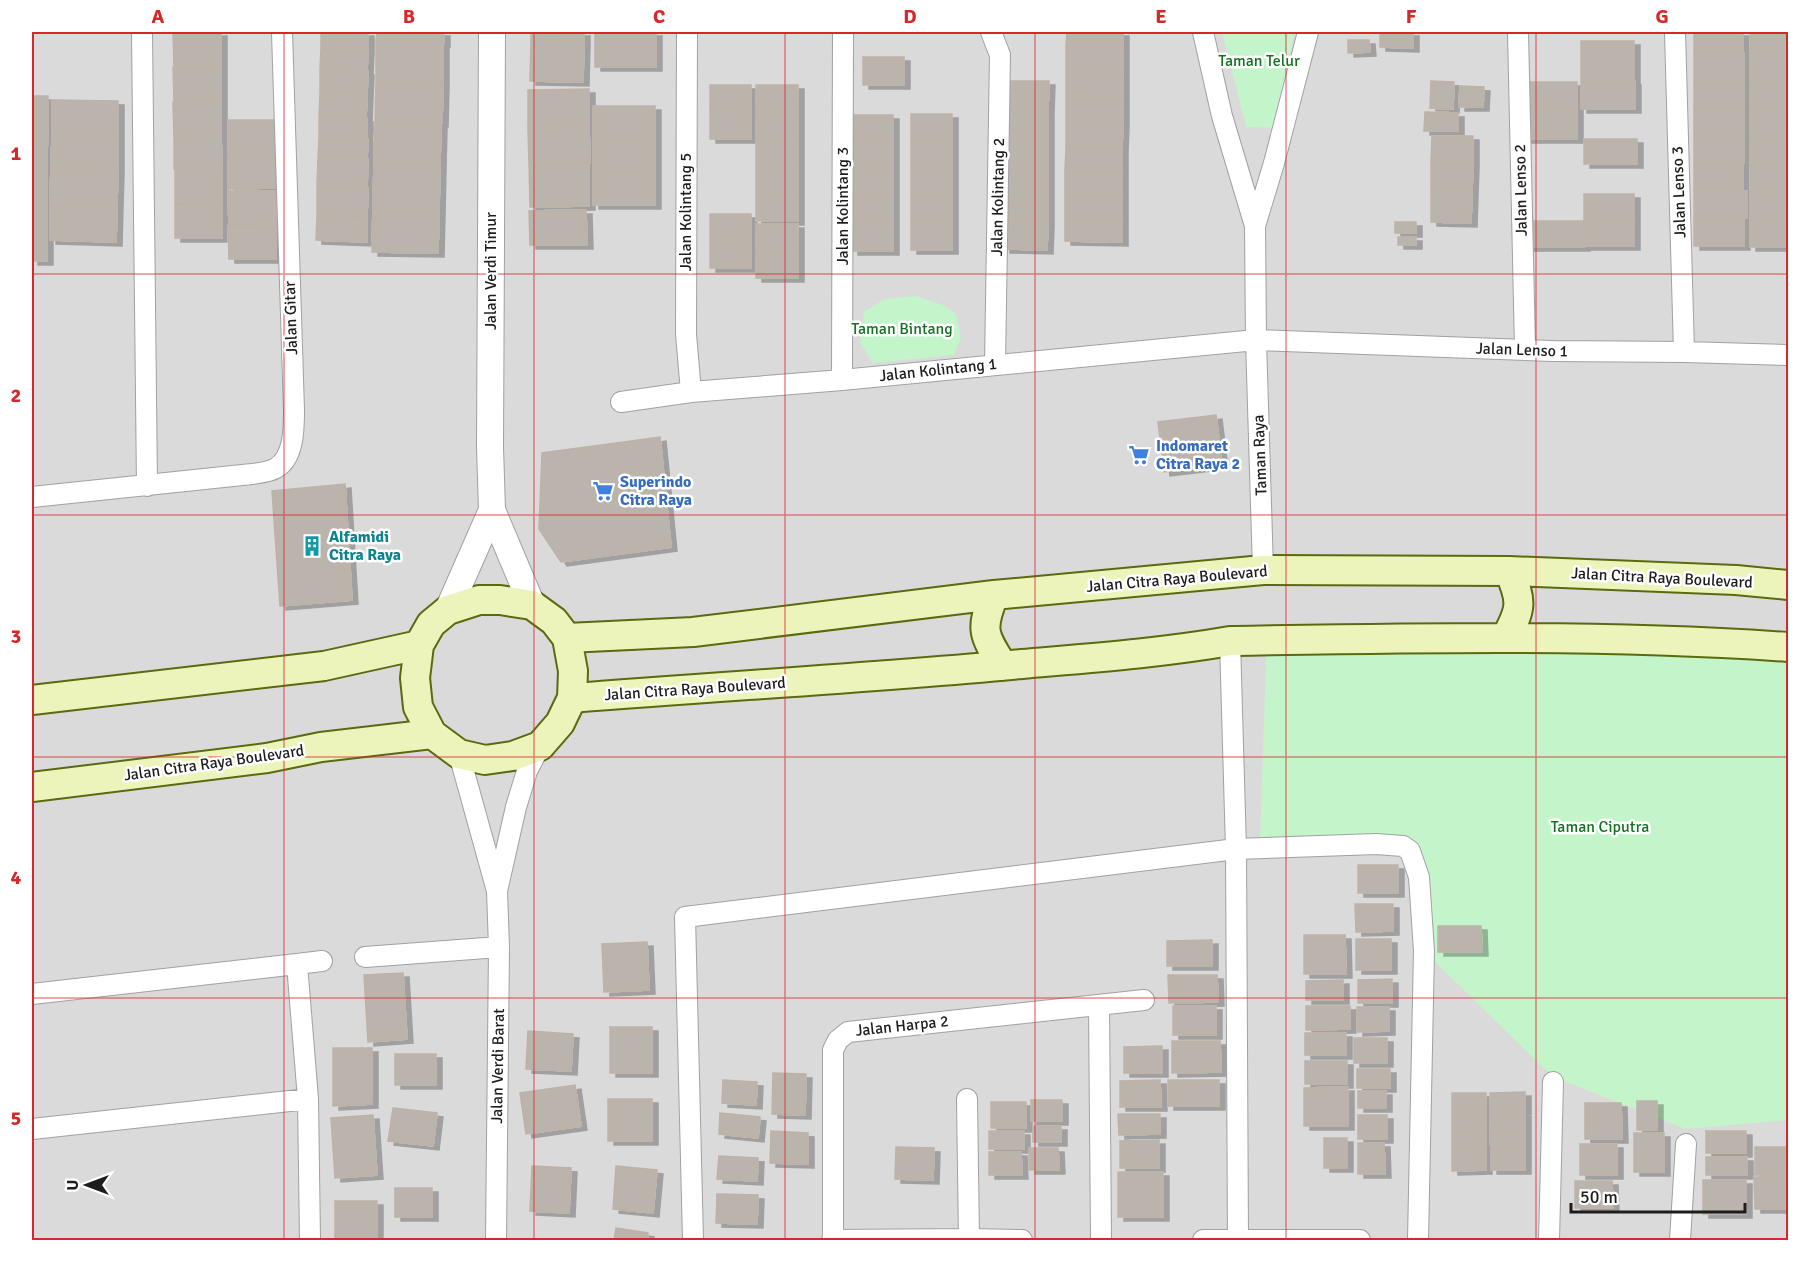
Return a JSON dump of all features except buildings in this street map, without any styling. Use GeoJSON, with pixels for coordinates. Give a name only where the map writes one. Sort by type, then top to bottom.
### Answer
{"type":"FeatureCollection","features":[{"type":"Feature","properties":{"kind":"main road","name":"Jalan Citra Raya Boulevard"},"geometry":{"type":"LineString","coordinates":[[567,638],[693,632],[994,595],[1263,570],[1509,571],[1736,580],[1788,585]]}},
{"type":"Feature","properties":{"kind":"main road"},"geometry":{"type":"LineString","coordinates":[[1506,637],[1518,617],[1519,602],[1518,591],[1509,571]]}},
{"type":"Feature","properties":{"kind":"main road"},"geometry":{"type":"LineString","coordinates":[[994,595],[986,616],[984,630],[988,642],[1003,666]]}},
{"type":"Feature","properties":{"kind":"main road"},"geometry":{"type":"LineString","coordinates":[[478,600],[500,600],[532,606],[554,621],[567,638],[573,671],[572,698],[560,723],[540,746],[513,756],[485,760],[459,754],[432,734],[418,707],[415,678],[419,645],[431,624],[448,610],[478,600]]}},
{"type":"Feature","properties":{"kind":"main road","name":"Jalan Citra Raya Boulevard"},"geometry":{"type":"LineString","coordinates":[[572,698],[1003,666],[1188,649],[1230,641],[1506,637],[1716,642],[1788,647]]}},
{"type":"Feature","properties":{"kind":"main road"},"geometry":{"type":"LineString","coordinates":[[32,700],[324,666],[419,645]]}},
{"type":"Feature","properties":{"kind":"main road","name":"Jalan Citra Raya Boulevard"},"geometry":{"type":"LineString","coordinates":[[32,787],[267,758],[321,747],[432,734]]}},
{"type":"Feature","properties":{"kind":"street"},"geometry":{"type":"LineString","coordinates":[[142,32],[147,486]]}},
{"type":"Feature","properties":{"kind":"street","name":"Jalan Gitar"},"geometry":{"type":"LineString","coordinates":[[32,497],[252,474],[277,468],[289,453],[294,431],[294,410],[282,32]]}},
{"type":"Feature","properties":{"kind":"street","name":"Jalan Verdi Timur"},"geometry":{"type":"LineString","coordinates":[[492,32],[490,447],[492,510],[532,606]]}},
{"type":"Feature","properties":{"kind":"street","name":"Jalan Kolintang 5"},"geometry":{"type":"LineString","coordinates":[[687,32],[686,334],[691,392]]}},
{"type":"Feature","properties":{"kind":"street","name":"Jalan Kolintang 3"},"geometry":{"type":"LineString","coordinates":[[842,380],[843,32]]}},
{"type":"Feature","properties":{"kind":"street","name":"Jalan Kolintang 2"},"geometry":{"type":"LineString","coordinates":[[991,32],[1000,55],[995,364]]}},
{"type":"Feature","properties":{"kind":"street"},"geometry":{"type":"LineString","coordinates":[[1203,32],[1222,116],[1255,226]]}},
{"type":"Feature","properties":{"kind":"street"},"geometry":{"type":"LineString","coordinates":[[1255,226],[1308,32]]}},
{"type":"Feature","properties":{"kind":"street","name":"Jalan Lenso 2"},"geometry":{"type":"LineString","coordinates":[[1518,32],[1525,350]]}},
{"type":"Feature","properties":{"kind":"street","name":"Jalan Lenso 3"},"geometry":{"type":"LineString","coordinates":[[1675,32],[1684,352]]}},
{"type":"Feature","properties":{"kind":"street","name":"Taman Raya"},"geometry":{"type":"LineString","coordinates":[[1255,226],[1263,570]]}},
{"type":"Feature","properties":{"kind":"street","name":"Jalan Kolintang 1"},"geometry":{"type":"LineString","coordinates":[[621,402],[691,392],[842,380],[1256,340]]}},
{"type":"Feature","properties":{"kind":"street","name":"Jalan Lenso 1"},"geometry":{"type":"LineString","coordinates":[[1256,340],[1553,351],[1788,356]]}},
{"type":"Feature","properties":{"kind":"street","name":"Jalan Verdi Timur"},"geometry":{"type":"LineString","coordinates":[[448,610],[492,510]]}},
{"type":"Feature","properties":{"kind":"street"},"geometry":{"type":"LineString","coordinates":[[1230,641],[1236,849],[1238,1240]]}},
{"type":"Feature","properties":{"kind":"street","name":"Jalan Verdi Barat"},"geometry":{"type":"LineString","coordinates":[[497,891],[516,807],[527,771],[540,746]]}},
{"type":"Feature","properties":{"kind":"street","name":"Jalan Verdi Barat"},"geometry":{"type":"LineString","coordinates":[[459,754],[497,891],[499,947],[496,1240]]}},
{"type":"Feature","properties":{"kind":"street"},"geometry":{"type":"LineString","coordinates":[[693,1240],[685,917],[1236,849],[1376,844],[1403,846],[1410,851],[1419,877],[1424,951],[1418,1240]]}},
{"type":"Feature","properties":{"kind":"street"},"geometry":{"type":"LineString","coordinates":[[365,957],[499,947]]}},
{"type":"Feature","properties":{"kind":"street"},"geometry":{"type":"LineString","coordinates":[[32,994],[322,961]]}},
{"type":"Feature","properties":{"kind":"street"},"geometry":{"type":"LineString","coordinates":[[297,964],[308,1099],[310,1240]]}},
{"type":"Feature","properties":{"kind":"street","name":"Jalan Harpa 2"},"geometry":{"type":"LineString","coordinates":[[833,1240],[833,1050],[838,1040],[848,1032],[1144,1000]]}},
{"type":"Feature","properties":{"kind":"street"},"geometry":{"type":"LineString","coordinates":[[1099,1005],[1101,1240]]}},
{"type":"Feature","properties":{"kind":"street"},"geometry":{"type":"LineString","coordinates":[[1549,1240],[1553,1082]]}},
{"type":"Feature","properties":{"kind":"street"},"geometry":{"type":"LineString","coordinates":[[32,1129],[308,1099]]}},
{"type":"Feature","properties":{"kind":"street"},"geometry":{"type":"LineString","coordinates":[[967,1099],[969,1240]]}},
{"type":"Feature","properties":{"kind":"street"},"geometry":{"type":"LineString","coordinates":[[1680,1240],[1686,1144]]}},
{"type":"Feature","properties":{"kind":"street"},"geometry":{"type":"LineString","coordinates":[[833,1240],[1022,1240]]}},
{"type":"Feature","properties":{"kind":"street"},"geometry":{"type":"LineString","coordinates":[[1203,1240],[1360,1240]]}},
{"type":"Feature","properties":{"kind":"shaded area"},"geometry":{"type":"Polygon","coordinates":[[[32,32],[1788,32],[1788,1240],[32,1240],[32,32]]]}},
{"type":"Feature","properties":{"kind":"green space","name":"Taman Telur"},"geometry":{"type":"Polygon","coordinates":[[[1222,32],[1294,32],[1276,128],[1246,127],[1222,32]]]}},
{"type":"Feature","properties":{"kind":"green space","name":"Taman Bintang"},"geometry":{"type":"Polygon","coordinates":[[[916,296],[943,305],[956,314],[961,337],[954,355],[873,363],[860,343],[864,312],[885,299],[916,296]]]}},
{"type":"Feature","properties":{"kind":"green space","name":"Taman Ciputra"},"geometry":{"type":"Polygon","coordinates":[[[1267,631],[1788,651],[1788,1120],[1686,1129],[1553,1077],[1424,951],[1418,877],[1397,843],[1260,841],[1267,631]]]}},
{"type":"Feature","properties":{"kind":"place","name":"Indomaret Citra Raya 2"},"geometry":{"type":"Point","coordinates":[1139,455]}},
{"type":"Feature","properties":{"kind":"place","name":"Superindo Citra Raya"},"geometry":{"type":"Point","coordinates":[603,491]}},
{"type":"Feature","properties":{"kind":"place","name":"Alfamidi Citra Raya"},"geometry":{"type":"Point","coordinates":[312,546]}}]}
